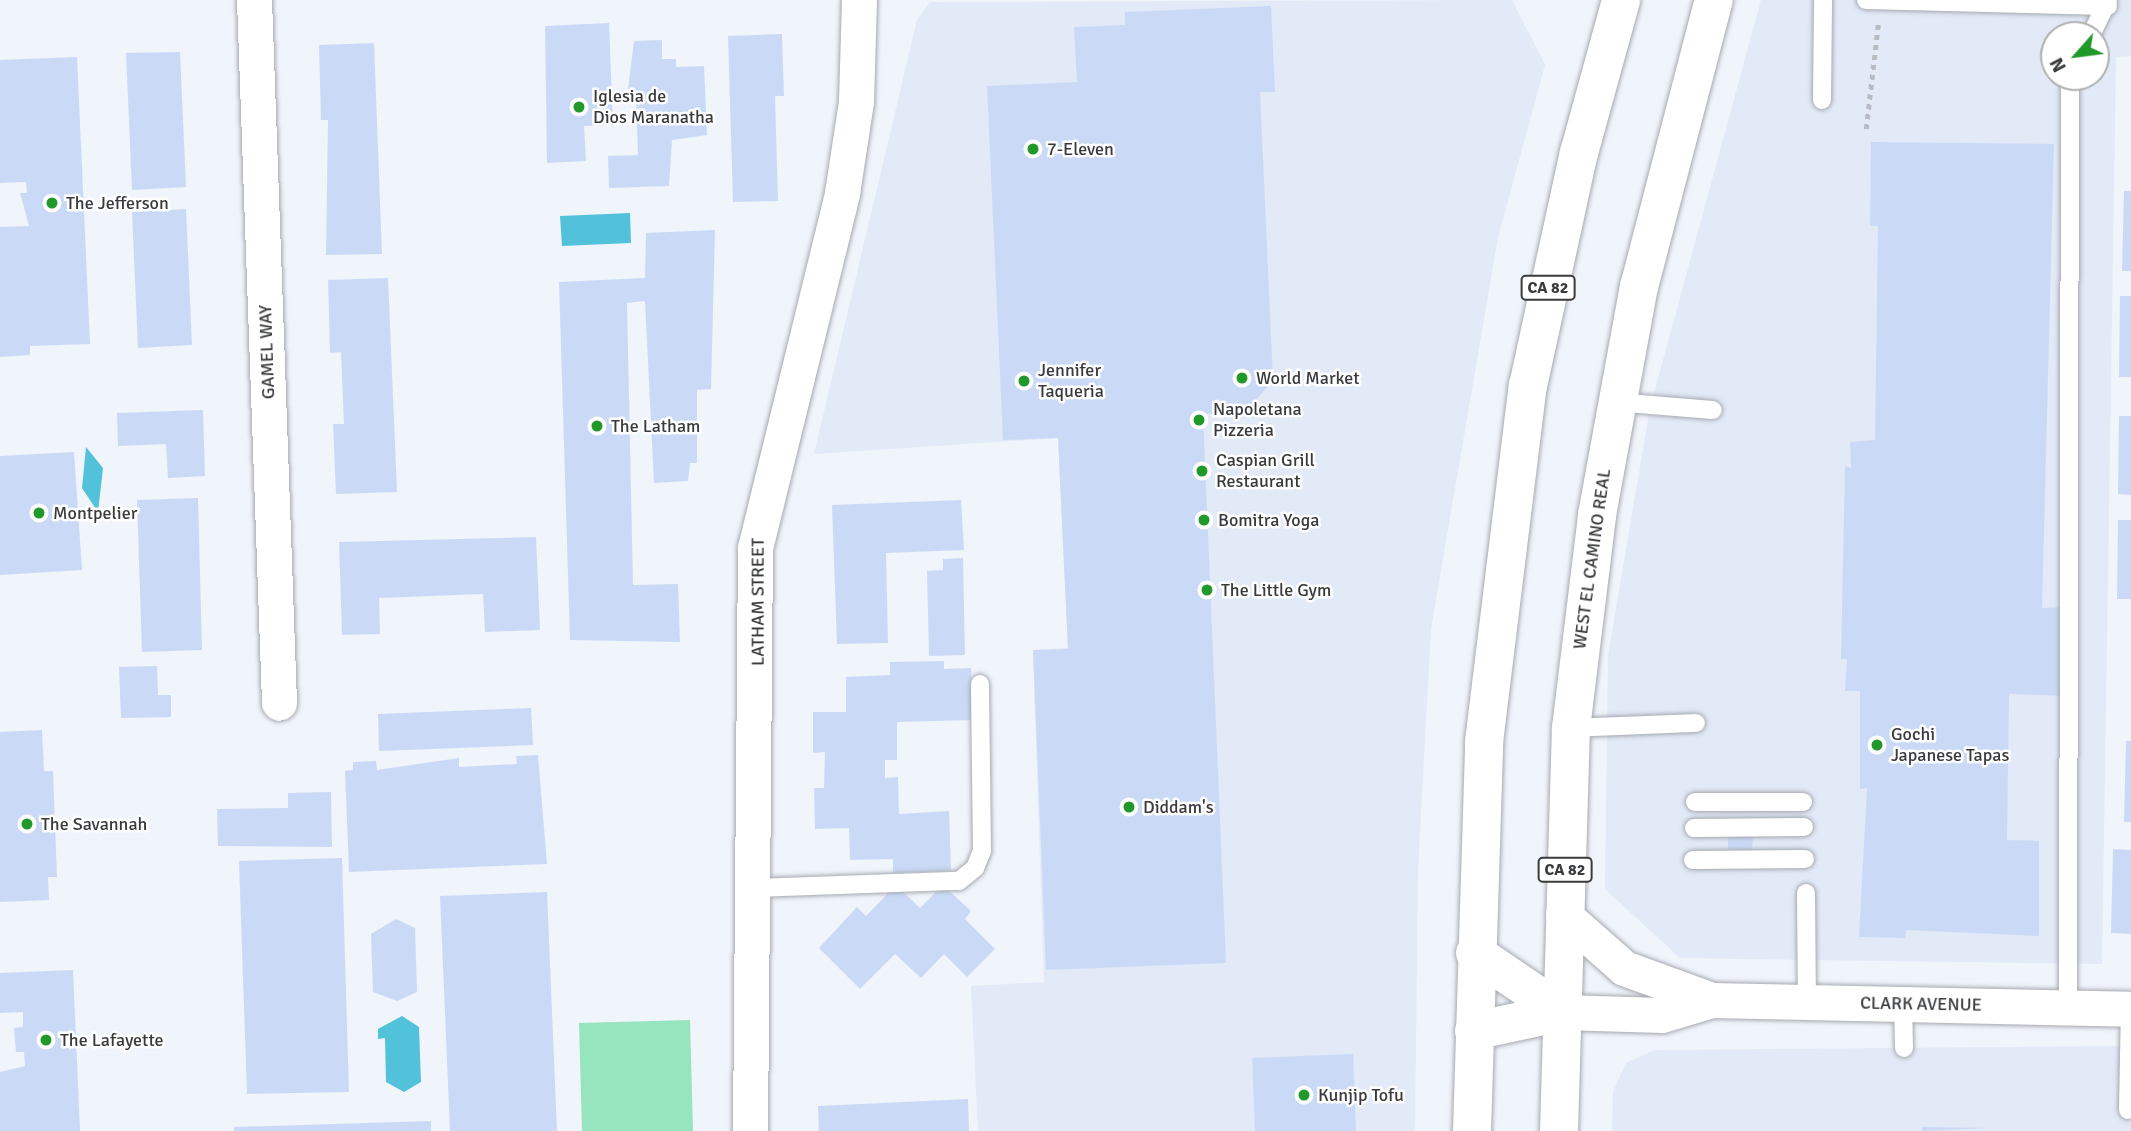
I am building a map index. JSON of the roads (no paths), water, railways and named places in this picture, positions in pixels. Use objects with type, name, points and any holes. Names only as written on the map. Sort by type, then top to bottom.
[{"type":"main road","name":"CA 82","points":[[1475,953],[1484,742],[1528,386],[1576,166],[1621,0]]},
{"type":"main road","name":"WEST EL CAMINO REAL","points":[[1559,1131],[1563,914],[1572,728],[1615,402],[1663,184],[1714,0]]},
{"type":"main road","points":[[1475,953],[1562,1012]]},
{"type":"main road","points":[[1472,1131],[1475,953]]},
{"type":"main road","points":[[1474,1013],[1562,1012]]},
{"type":"street","name":"GAMEL WAY","points":[[254,0],[279,704]]},
{"type":"street","name":"LATHAM STREET","points":[[751,1131],[755,548],[842,193],[856,101],[859,0]]},
{"type":"street","name":"CLARK AVENUE","points":[[1563,914],[1624,968],[1712,1000]]},
{"type":"street","name":"CLARK AVENUE","points":[[1562,1012],[1662,1015],[1712,1000],[2130,1009]]},
{"type":"lane","points":[[1822,100],[1823,0]]},
{"type":"lane","points":[[1873,1],[2108,3],[2098,21]]},
{"type":"lane","points":[[2068,1007],[2070,91]]},
{"type":"lane","points":[[1615,402],[1713,410]]},
{"type":"lane","points":[[754,888],[959,881],[975,868],[982,851],[980,684]]},
{"type":"lane","points":[[1572,728],[1696,723]]},
{"type":"lane","points":[[1695,802],[1803,802]]},
{"type":"lane","points":[[1694,828],[1804,827]]},
{"type":"lane","points":[[1693,860],[1805,859]]},
{"type":"lane","points":[[1806,893],[1807,1002]]},
{"type":"lane","points":[[1903,1003],[1904,1048]]},
{"type":"lane","points":[[2127,1110],[2130,1009]]},
{"type":"water","points":[[630,213],[631,243],[562,246],[560,216]]},
{"type":"water","points":[[86,447],[103,468],[98,512],[82,488]]},
{"type":"water","points":[[402,1016],[419,1027],[421,1082],[404,1092],[386,1082],[385,1038],[378,1039],[378,1029]]},
{"type":"place","name":"Iglesia de Dios Maranatha","points":[[579,107]]},
{"type":"place","name":"7-Eleven","points":[[1033,149]]},
{"type":"place","name":"The Jefferson","points":[[52,203]]},
{"type":"place","name":"World Market","points":[[1242,378]]},
{"type":"place","name":"Jennifer Taqueria","points":[[1024,381]]},
{"type":"place","name":"Napoletana Pizzeria","points":[[1199,420]]},
{"type":"place","name":"The Latham","points":[[597,426]]},
{"type":"place","name":"Caspian Grill Restaurant","points":[[1202,471]]},
{"type":"place","name":"Montpelier","points":[[39,513]]},
{"type":"place","name":"Bomitra Yoga","points":[[1204,520]]},
{"type":"place","name":"The Little Gym","points":[[1207,590]]},
{"type":"place","name":"Gochi Japanese Tapas","points":[[1877,745]]},
{"type":"place","name":"Diddam's","points":[[1129,807]]},
{"type":"place","name":"The Savannah","points":[[27,824]]},
{"type":"place","name":"The Lafayette","points":[[46,1040]]},
{"type":"place","name":"Kunjip Tofu","points":[[1304,1095]]}]
